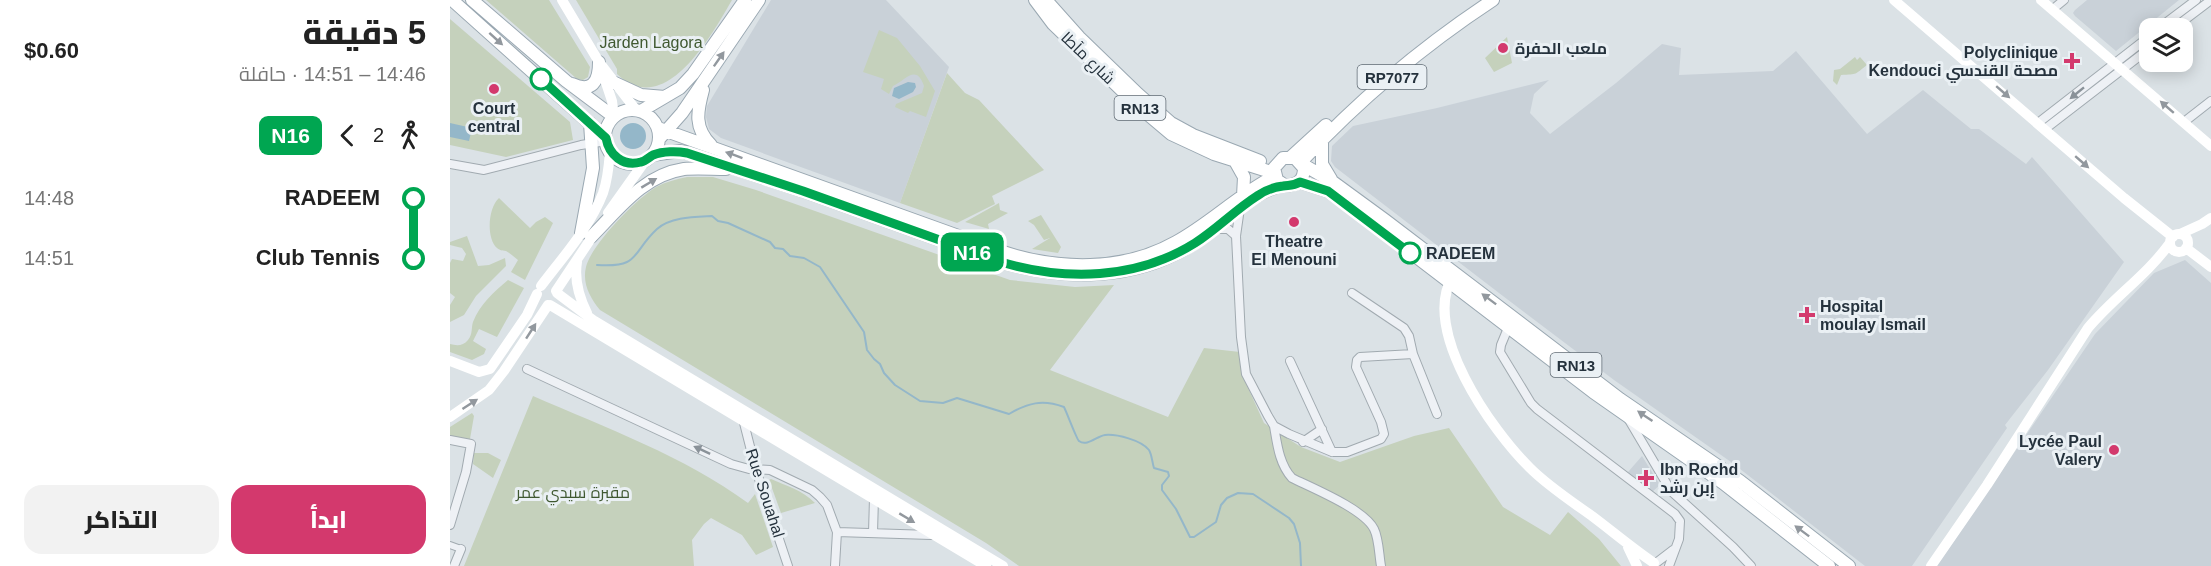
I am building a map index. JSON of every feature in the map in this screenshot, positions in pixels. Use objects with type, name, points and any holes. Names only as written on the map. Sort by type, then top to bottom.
[{"type":"main road","points":[[452,0],[590,123],[622,161],[629,163],[680,151],[803,191],[1001,262],[1044,273],[1119,272],[1178,252],[1263,192],[1292,186],[1300,182],[1304,173],[1298,161],[1283,158],[1275,171],[1195,230],[1164,248],[1134,259],[1114,263],[1063,265],[1038,262],[1012,255],[714,148],[661,132],[654,121],[638,111],[598,62],[562,0]]},
{"type":"main road","points":[[472,0],[566,81],[614,117]]},
{"type":"main road","points":[[450,417],[489,390],[511,362],[549,305],[557,299],[557,292],[577,258],[604,191],[607,129],[614,117],[622,112],[638,111],[667,98],[680,88],[708,57],[745,0]]},
{"type":"main road","points":[[586,235],[648,158],[661,132],[682,113],[759,0]]},
{"type":"main road","name":"شارع مآطا","points":[[1035,0],[1053,24],[1139,107],[1171,134],[1199,148],[1275,171]]},
{"type":"main road","name":"RN13","points":[[1046,0],[1079,37],[1171,123],[1193,135],[1266,162],[1275,171]]},
{"type":"main road","name":"RP7077","points":[[1298,161],[1410,52],[1481,0]]},
{"type":"main road","name":"RP7077","points":[[1298,161],[1366,98],[1424,50],[1493,0]]},
{"type":"main road","points":[[2041,0],[2211,146]]},
{"type":"main road","points":[[1901,2],[2178,243],[2211,267]]},
{"type":"main road","points":[[566,81],[583,88],[592,85],[598,77],[598,62]]},
{"type":"main road","points":[[598,62],[612,101],[614,117]]},
{"type":"main road","points":[[705,80],[699,104],[698,128],[714,148]]},
{"type":"main road","points":[[615,83],[641,95],[667,98]]},
{"type":"main road","points":[[586,235],[593,168],[590,123]]},
{"type":"main road","points":[[1322,140],[1322,164],[1333,182]]},
{"type":"main road","points":[[1235,160],[1244,177],[1243,196]]},
{"type":"main road","name":"RN13","points":[[1298,161],[1333,182],[1451,278],[1508,328],[1626,417],[1723,483],[1829,566]]},
{"type":"main road","points":[[483,373],[491,368],[501,354],[527,315],[539,290],[566,253],[638,190],[660,176],[682,170],[736,169]]},
{"type":"main road","points":[[1275,171],[1284,186]]},
{"type":"main road","name":"RN13","points":[[1300,182],[1328,191],[1620,399],[1740,481],[1849,566]]},
{"type":"main road","points":[[1931,566],[1987,485],[2088,328],[2104,309],[2155,262],[2207,221]]},
{"type":"main road","points":[[577,258],[578,291],[593,320]]},
{"type":"main road","points":[[1451,278],[1443,314],[1446,331],[1462,372],[1489,417],[1531,469],[1653,564]]},
{"type":"main road","points":[[539,290],[552,286],[593,320],[1003,566]]},
{"type":"main road","points":[[539,290],[540,302],[549,305],[743,419],[986,566]]},
{"type":"main road","points":[[450,361],[483,373]]},
{"type":"main road","points":[[483,373],[489,390]]},
{"type":"main road","points":[[1626,544],[1637,566]]},
{"type":"street","points":[[2053,9],[2064,0]]},
{"type":"street","points":[[2172,18],[2196,0]]},
{"type":"street","points":[[2187,18],[2211,0]]},
{"type":"street","points":[[2042,126],[2139,46]]},
{"type":"street","points":[[2119,65],[2139,54]]},
{"type":"street","points":[[2184,122],[2211,101]]},
{"type":"street","points":[[450,164],[484,170],[592,143],[607,144]]},
{"type":"street","points":[[1240,208],[1236,236],[1241,338],[1246,374],[1274,426],[1286,472],[1292,478],[1343,503],[1368,521],[1375,531],[1380,566]]},
{"type":"street","points":[[1213,229],[1223,228],[1236,236]]},
{"type":"street","points":[[1352,293],[1404,328],[1409,336],[1413,354],[1437,414]]},
{"type":"street","points":[[1508,328],[1500,352],[1531,403],[1680,520],[1681,529],[1669,566]]},
{"type":"street","points":[[1274,426],[1303,442],[1332,452],[1347,452],[1374,443],[1384,434],[1381,422],[1356,368],[1357,360],[1359,357],[1413,354]]},
{"type":"street","points":[[1290,361],[1332,452]]},
{"type":"street","points":[[511,362],[731,464],[756,470],[770,470],[812,490],[827,505],[837,532],[835,566]]},
{"type":"street","points":[[1626,417],[1671,491],[1751,566]]},
{"type":"street","name":"Rue Souahal","points":[[743,419],[756,470],[788,566]]},
{"type":"street","points":[[1303,442],[1322,429]]},
{"type":"street","points":[[450,440],[471,444],[466,472],[450,525]]},
{"type":"street","points":[[1659,503],[1671,491]]},
{"type":"street","points":[[873,498],[873,533]]},
{"type":"street","points":[[837,532],[934,535]]},
{"type":"street","points":[[450,545],[461,549],[454,566]]},
{"type":"street","points":[[1653,564],[1674,549]]},
{"type":"shaded area","points":[[771,0],[886,0],[949,67],[900,203],[721,138],[709,129],[706,117],[707,106]]},
{"type":"shaded area","points":[[2087,0],[2179,0],[2157,18],[2139,18],[2139,32],[2116,51],[2075,16],[2073,13]]},
{"type":"shaded area","name":"Hospital moulay Ismail","points":[[1662,44],[1681,48],[1679,75],[1773,71],[1796,51],[1867,134],[1923,90],[1971,129],[1979,129],[2026,164],[2032,157],[2124,262],[2048,370],[2005,425],[2007,428],[1912,566],[1865,566],[1731,462],[1614,380],[1499,293],[1335,167],[1331,161],[1332,146],[1353,126],[1549,80],[1534,94],[1530,113],[1550,134]]},
{"type":"shaded area","name":"Lycée Paul Valery","points":[[2185,260],[2211,283],[2211,566],[1937,566],[2095,334],[2154,273]]},
{"type":"shaded area","name":"Ibn Rochd إبن رشد","points":[[1642,456],[1660,485],[1652,492],[1628,472]]},
{"type":"green space","points":[[486,0],[549,0],[590,67],[588,77],[583,80],[577,79]]},
{"type":"green space","name":"Jarden Lagora","points":[[576,0],[732,0],[713,32],[685,67],[669,80],[653,87],[635,86],[617,74],[617,69]]},
{"type":"green space","points":[[450,19],[570,122],[573,140],[506,157],[450,145]]},
{"type":"green space","points":[[879,30],[897,38],[920,66],[935,91],[926,117],[895,107],[896,104],[922,93],[924,86],[917,76],[910,76],[893,86],[889,94],[881,89],[884,79],[863,72]]},
{"type":"green space","name":"ملعب الحفرة","points":[[1507,37],[1512,63],[1494,72],[1485,58]]},
{"type":"green space","points":[[1855,57],[1857,60],[1860,57],[1867,65],[1855,73],[1841,75],[1837,85],[1833,81],[1834,70],[1840,69]]},
{"type":"green space","points":[[947,73],[965,93],[979,100],[1044,170],[992,196],[995,204],[957,223],[900,203]]},
{"type":"green space","points":[[687,177],[713,177],[756,190],[1010,280],[1075,287],[1114,285],[1050,370],[1168,417],[1204,348],[1240,352],[1244,379],[1264,423],[1301,447],[1340,462],[1414,436],[1449,428],[1503,507],[1550,535],[1568,512],[1599,539],[1621,566],[1019,566],[986,543],[600,310],[590,295],[585,279],[586,267],[596,247],[615,223],[647,193],[656,187]]},
{"type":"green space","points":[[499,198],[530,228],[545,217],[553,223],[525,280],[511,272],[518,260],[508,252],[497,248],[491,237],[492,209]]},
{"type":"green space","points":[[999,203],[1000,210],[1008,213],[988,224],[989,229],[965,222]]},
{"type":"green space","points":[[1041,215],[1061,247],[1058,253],[1032,249],[1050,238],[1044,240],[1034,225],[1028,221]]},
{"type":"green space","points":[[467,236],[478,266],[489,265],[505,258],[506,266],[476,296],[464,315],[450,322],[450,305],[455,297],[450,293],[450,263],[452,259],[463,261],[466,254],[462,248],[450,245],[450,242]]},
{"type":"green space","points":[[508,280],[524,288],[497,337],[479,329],[473,341],[486,349],[484,354],[472,360],[450,352],[450,344],[460,345],[468,340],[473,322],[483,304]]},
{"type":"green space","name":"مقبرة سيدي عمر","points":[[533,396],[671,457],[698,471],[748,503],[755,494],[773,547],[756,555],[742,535],[711,518],[692,540],[694,566],[464,566]]},
{"type":"green space","points":[[472,413],[474,416],[470,439],[450,436],[450,427]]},
{"type":"green space","points":[[474,453],[488,453],[501,460],[493,478],[473,464]]},
{"type":"green space","points":[[769,480],[800,492],[815,503],[781,513]]},
{"type":"water","points":[[908,82],[915,83],[916,87],[913,92],[899,99],[892,96],[894,88]]},
{"type":"water","points":[[450,123],[472,128],[469,141],[450,137]]},
{"type":"water","points":[[633,123],[642,127],[646,136],[642,145],[633,149],[624,145],[620,136],[624,127]]},
{"type":"waterway","points":[[597,265],[621,264],[628,261],[657,229],[669,222],[683,218],[712,216],[718,221],[728,223],[770,242],[775,248],[783,249],[790,256],[804,258],[820,267],[864,332],[867,350],[880,364],[884,373],[895,385],[920,401],[943,403],[957,398],[1009,414],[1035,403],[1049,403],[1064,407],[1076,436],[1082,443],[1105,435],[1116,436],[1128,438],[1149,450],[1154,468],[1168,472],[1169,476],[1162,485],[1162,490],[1176,509],[1190,537],[1194,537],[1216,522],[1221,505],[1227,498],[1238,493],[1253,494],[1289,518],[1294,524],[1300,543],[1301,566]]},
{"type":"bus line","name":"N16","points":[[541,79],[606,138],[610,151],[622,161],[637,163],[645,161],[652,155],[680,151],[803,191],[1001,262],[1044,273],[1079,275],[1119,272],[1160,260],[1195,243],[1263,192],[1300,182],[1328,191],[1410,253]]},
{"type":"place","name":"ملعب الحفرة","points":[[1503,48]]},
{"type":"place","name":"Polyclinique Kendouci مصحة القندسي","points":[[2072,61]]},
{"type":"place","name":"Court central","points":[[494,89]]},
{"type":"place","name":"Theatre El Menouni","points":[[1294,222]]},
{"type":"place","name":"RADEEM","points":[[1410,253]]},
{"type":"place","name":"Hospital moulay Ismail","points":[[1807,315]]},
{"type":"place","name":"Lycée Paul Valery","points":[[2114,450]]},
{"type":"place","name":"Ibn Rochd إبن رشد","points":[[1646,478]]}]
